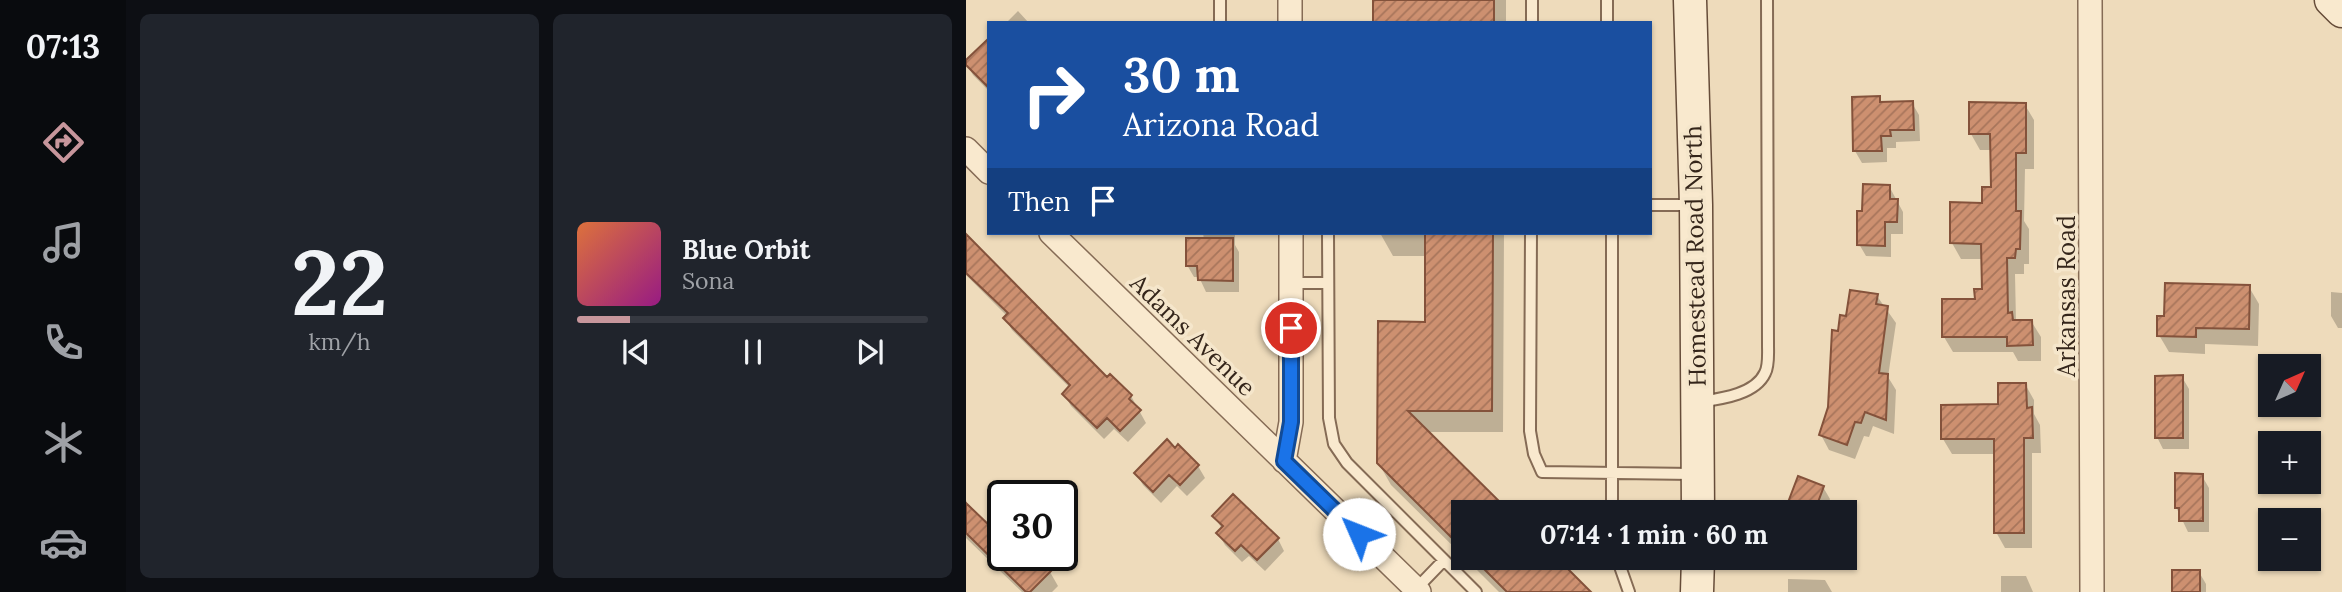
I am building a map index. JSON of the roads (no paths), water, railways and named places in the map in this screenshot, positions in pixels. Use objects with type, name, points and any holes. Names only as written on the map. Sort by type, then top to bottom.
[{"type":"main road","name":"Homestead Road North","points":[[1690,0],[1696,205],[1698,500]]},
{"type":"main road","points":[[2331,0],[2342,11]]},
{"type":"main road","points":[[1697,592],[1698,570]]},
{"type":"street","points":[[1290,0],[1290,21]]},
{"type":"street","name":"Arkansas Road","points":[[2090,0],[2092,592]]},
{"type":"street","points":[[966,149],[987,170]]},
{"type":"street","name":"Adams Avenue","points":[[1053,235],[1418,591]]},
{"type":"street","points":[[1284,461],[1291,422],[1291,235]]},
{"type":"lane","points":[[1220,0],[1220,21]]},
{"type":"lane","points":[[1532,0],[1532,21]]},
{"type":"lane","points":[[1607,0],[1607,21]]},
{"type":"lane","points":[[1696,402],[1728,399],[1758,382],[1766,373],[1767,0]]},
{"type":"lane","points":[[1652,205],[1696,205]]},
{"type":"lane","points":[[1328,235],[1329,418],[1334,444],[1347,463],[1476,592]]},
{"type":"lane","points":[[1531,235],[1530,431],[1534,454],[1542,472],[1698,474]]},
{"type":"lane","points":[[1612,235],[1612,500]]},
{"type":"lane","points":[[1291,283],[1328,283]]},
{"type":"lane","points":[[1418,591],[1444,560]]},
{"type":"lane","points":[[1621,570],[1629,592]]}]
